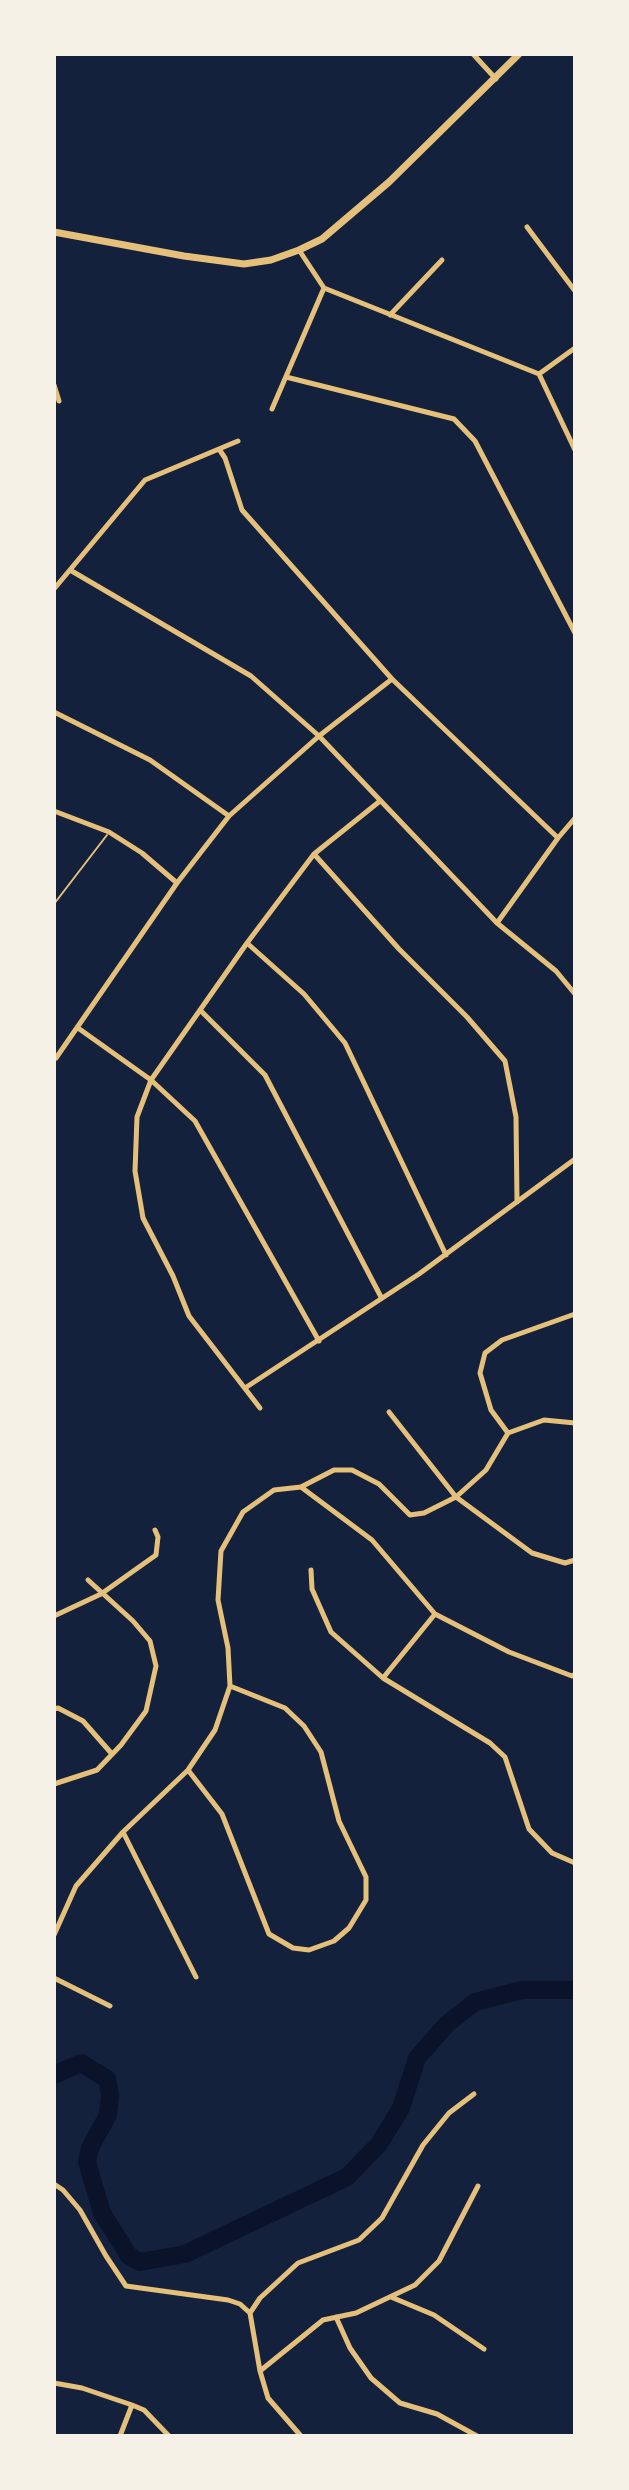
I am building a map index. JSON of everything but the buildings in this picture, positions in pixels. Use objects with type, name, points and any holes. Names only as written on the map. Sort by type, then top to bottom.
[{"type":"main road","points":[[54,232],[244,264],[271,260],[299,250],[322,239],[349,218],[519,54]]},
{"type":"street","points":[[473,54],[496,79]]},
{"type":"street","points":[[527,227],[575,291]]},
{"type":"street","points":[[299,250],[324,288],[539,374],[575,450]]},
{"type":"street","points":[[390,315],[442,260]]},
{"type":"street","points":[[272,409],[324,288]]},
{"type":"street","points":[[539,374],[575,348]]},
{"type":"street","points":[[286,377],[454,419],[475,441],[575,633]]},
{"type":"street","points":[[54,385],[59,401]]},
{"type":"street","points":[[54,589],[145,480],[238,441]]},
{"type":"street","points":[[219,449],[242,510],[392,679],[558,838]]},
{"type":"street","points":[[70,570],[251,676],[319,736],[497,923],[556,971],[575,994]]},
{"type":"street","points":[[56,1058],[177,883],[229,816],[319,736],[392,679]]},
{"type":"street","points":[[54,712],[150,760],[229,816]]},
{"type":"street","points":[[260,1408],[189,1316],[173,1276],[143,1218],[135,1171],[137,1117],[151,1080],[314,854],[380,801]]},
{"type":"street","points":[[54,811],[109,832],[142,853],[177,883]]},
{"type":"street","points":[[497,923],[575,818]]},
{"type":"street","points":[[314,854],[505,1061],[516,1117],[517,1202]]},
{"type":"street","points":[[247,943],[304,994],[345,1043],[446,1255]]},
{"type":"street","points":[[200,1010],[265,1075],[381,1297]]},
{"type":"street","points":[[78,1028],[151,1080],[195,1121],[319,1341]]},
{"type":"street","points":[[245,1388],[446,1255],[575,1159]]},
{"type":"street","points":[[508,1433],[491,1410],[480,1373],[485,1353],[502,1340],[575,1314]]},
{"type":"street","points":[[389,1412],[456,1497],[532,1553],[565,1563],[575,1560]]},
{"type":"street","points":[[54,1935],[76,1886],[123,1832],[188,1770],[215,1730],[230,1686],[228,1648],[218,1600],[221,1551],[243,1512],[274,1490],[301,1487],[334,1470],[352,1470],[379,1484],[410,1515],[424,1513],[456,1497],[486,1470],[508,1433],[544,1420],[575,1423]]},
{"type":"street","points":[[301,1487],[372,1540],[435,1614],[509,1652],[573,1675],[575,1687]]},
{"type":"street","points":[[54,1616],[101,1594],[156,1555],[158,1537],[155,1530]]},
{"type":"street","points":[[311,1570],[312,1589],[331,1632],[383,1678],[490,1743],[505,1757],[529,1829],[552,1853],[575,1863]]},
{"type":"street","points":[[54,1784],[97,1770],[112,1754],[146,1711],[156,1666],[150,1641],[88,1580]]},
{"type":"street","points":[[383,1678],[435,1614]]},
{"type":"street","points":[[188,1770],[222,1814],[269,1934],[293,1948],[309,1950],[334,1941],[349,1928],[366,1900],[366,1877],[339,1821],[321,1752],[304,1726],[285,1708],[230,1686]]},
{"type":"street","points":[[54,1709],[58,1708],[83,1721],[112,1754]]},
{"type":"street","points":[[123,1832],[196,1977]]},
{"type":"street","points":[[54,1978],[110,2006]]},
{"type":"street","points":[[250,2313],[260,2298],[298,2263],[359,2240],[382,2218],[423,2145],[449,2113],[474,2094]]},
{"type":"street","points":[[54,2184],[80,2210],[126,2286],[228,2300],[240,2304],[250,2313],[268,2398],[301,2436]]},
{"type":"street","points":[[260,2371],[323,2320],[356,2313],[415,2285],[439,2261],[478,2186]]},
{"type":"street","points":[[390,2297],[434,2315],[484,2349]]},
{"type":"street","points":[[336,2317],[350,2348],[371,2378],[400,2403],[437,2414],[473,2435]]},
{"type":"street","points":[[54,2383],[82,2388],[144,2410],[169,2436]]},
{"type":"street","points":[[120,2436],[132,2405]]},
{"type":"lane","points":[[54,904],[109,832]]},
{"type":"waterway","points":[[54,2075],[81,2063],[107,2079],[110,2095],[108,2115],[90,2148],[87,2162],[102,2213],[129,2256],[140,2262],[185,2254],[347,2177],[379,2144],[401,2108],[417,2058],[447,2024],[475,2002],[522,1990],[575,1990]]}]
